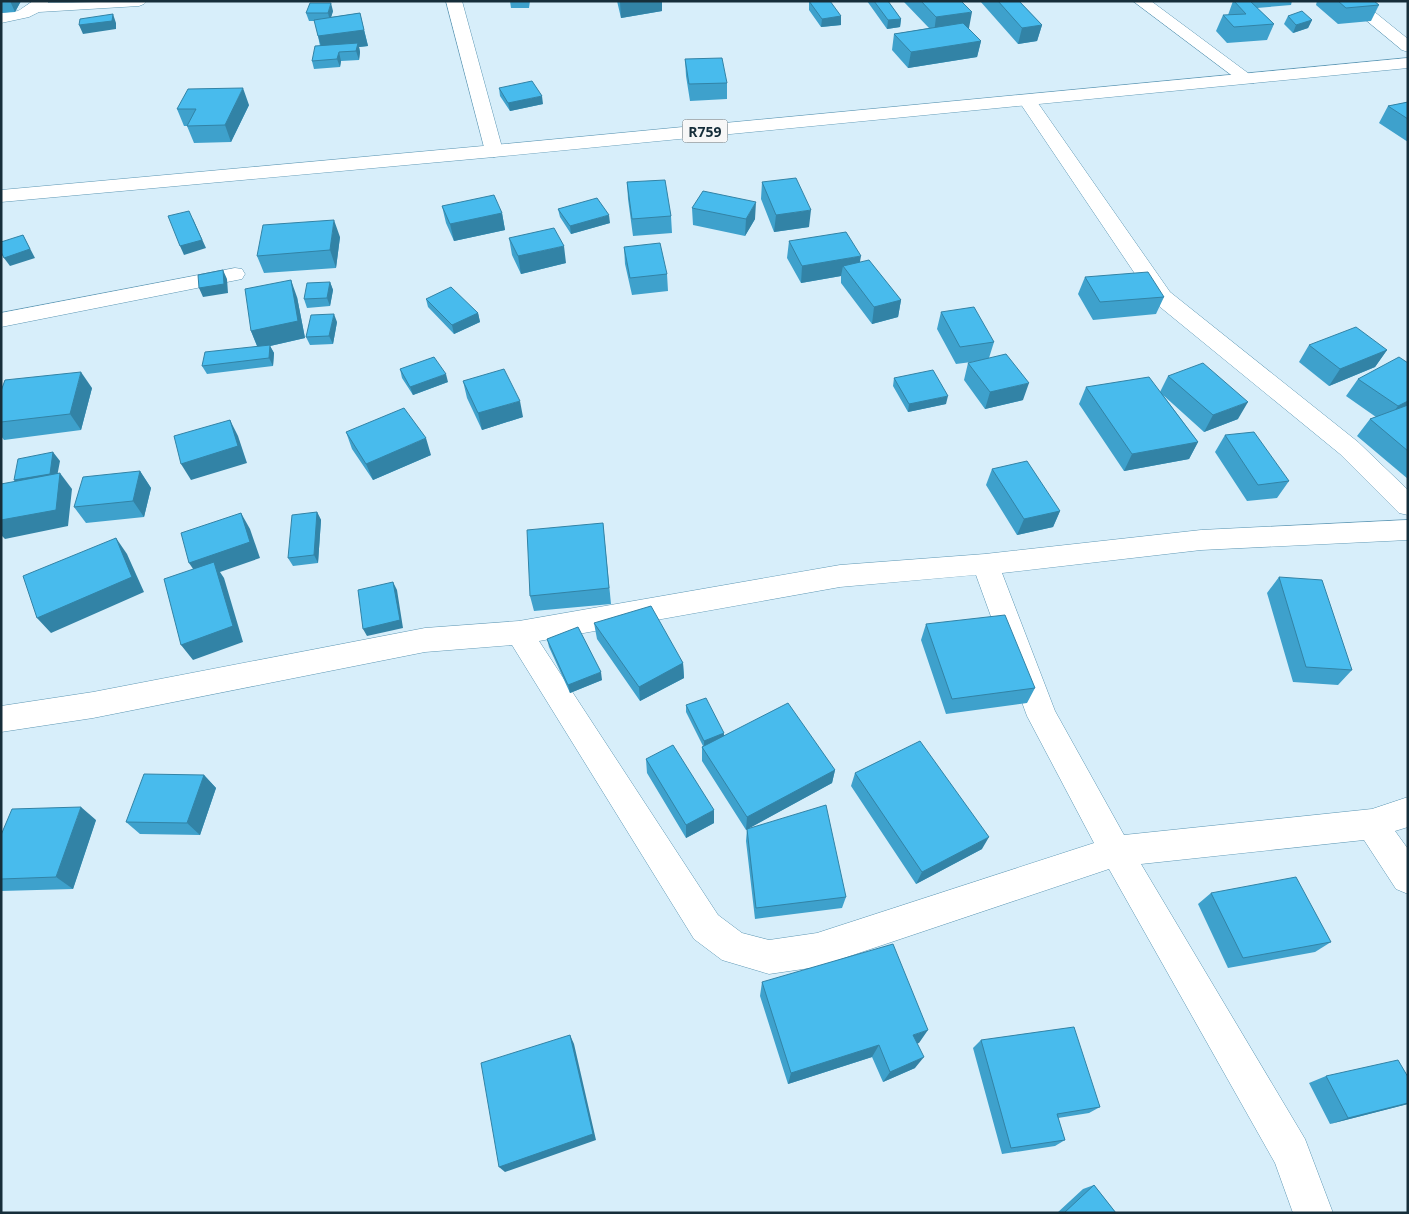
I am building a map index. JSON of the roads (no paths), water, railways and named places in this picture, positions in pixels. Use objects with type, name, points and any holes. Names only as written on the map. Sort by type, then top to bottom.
[{"type":"street","points":[[1,18],[26,13],[39,5],[139,1]]},
{"type":"street","points":[[454,1],[494,152]]},
{"type":"street","points":[[1141,1],[1248,79]]},
{"type":"street","points":[[1351,1],[1408,47]]},
{"type":"street","name":"R759","points":[[1,196],[494,152],[1408,63]]},
{"type":"street","points":[[1027,100],[1162,298],[1349,448],[1408,506]]},
{"type":"street","points":[[1,320],[236,274]]},
{"type":"street","points":[[1,719],[93,706],[425,640],[519,633],[840,576],[985,564],[1201,540],[1408,530]]},
{"type":"street","points":[[985,564],[1042,716],[1116,851],[1291,1153],[1313,1213]]},
{"type":"street","points":[[519,633],[706,927],[734,948],[769,957],[817,950],[1116,851],[1372,824],[1408,812]]},
{"type":"street","points":[[1372,824],[1408,878]]}]
